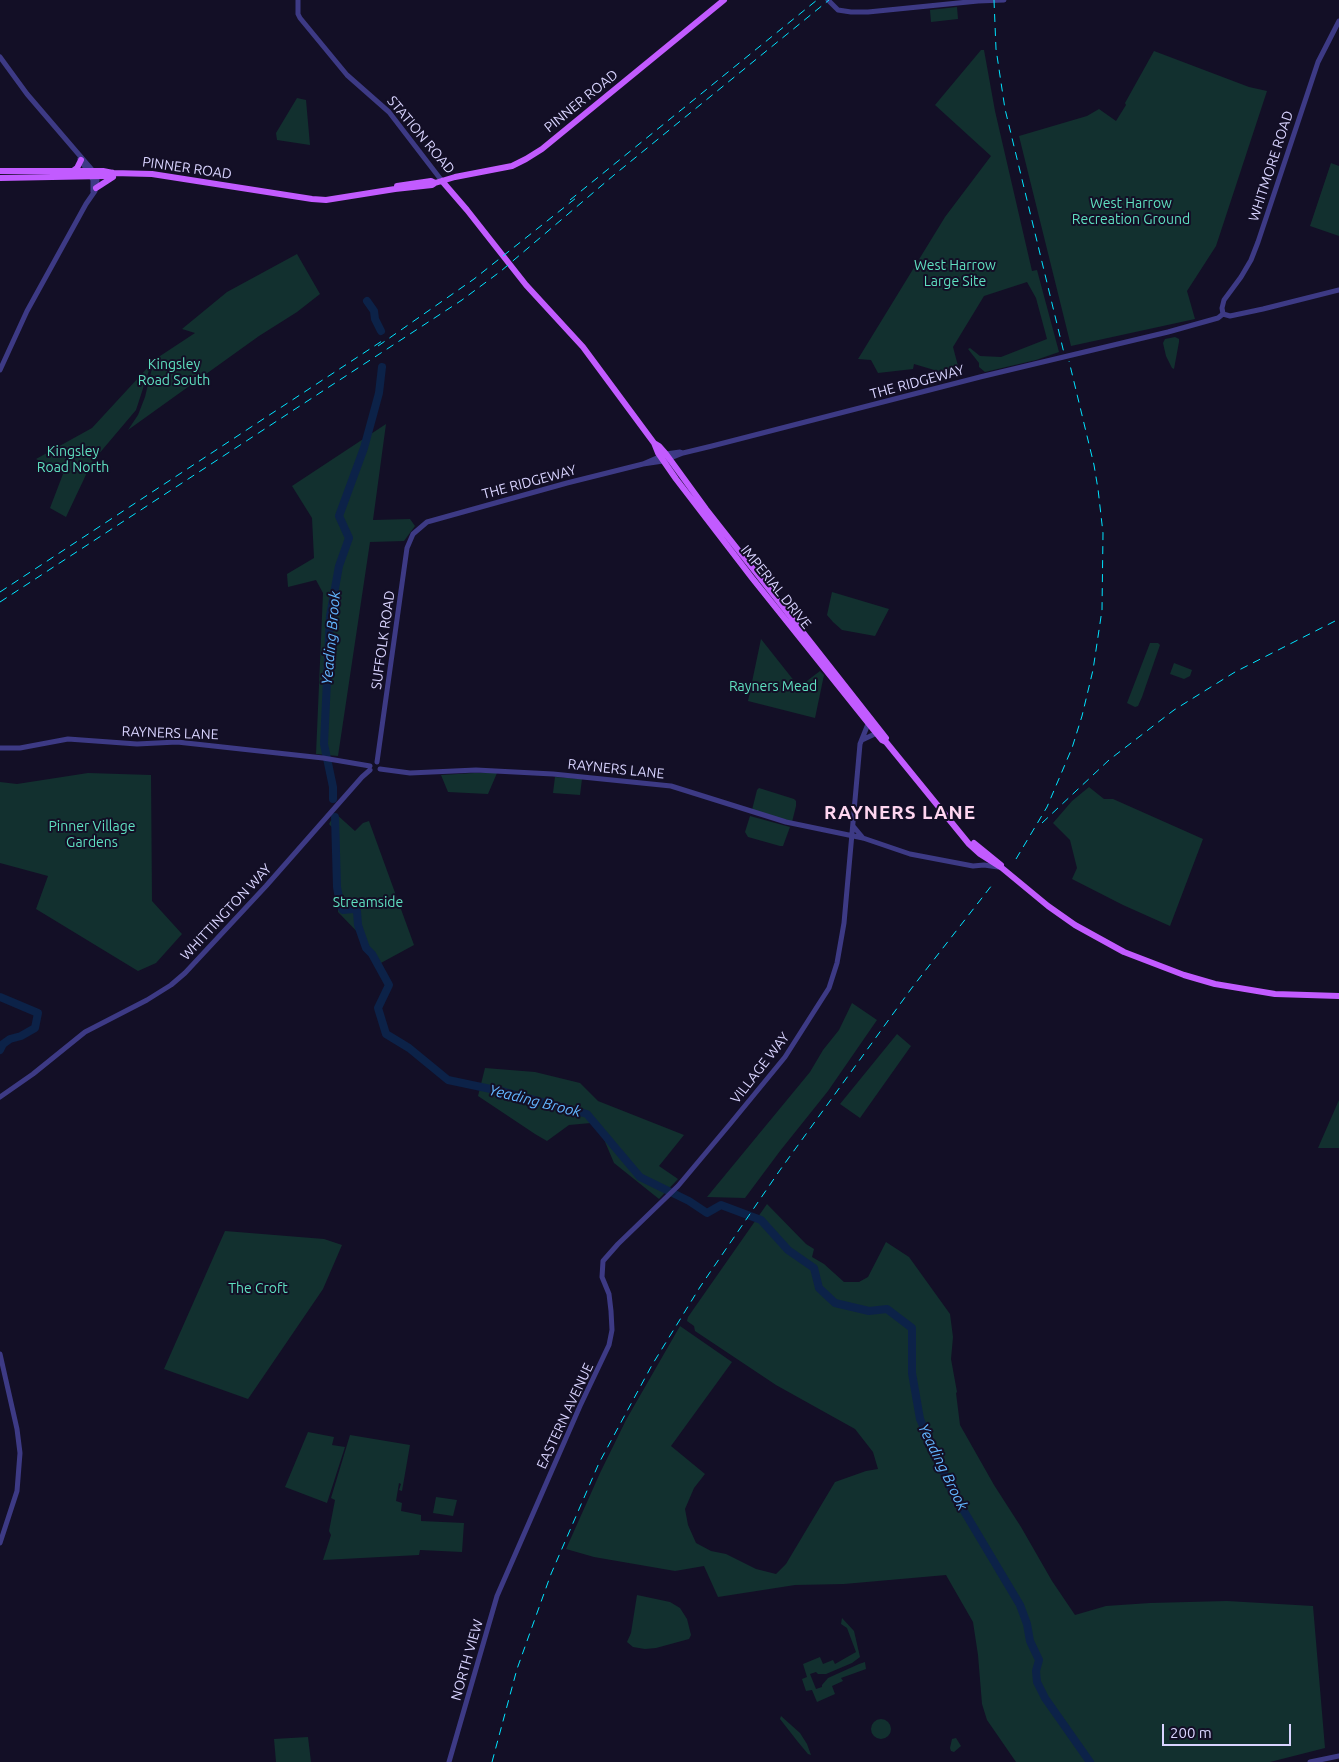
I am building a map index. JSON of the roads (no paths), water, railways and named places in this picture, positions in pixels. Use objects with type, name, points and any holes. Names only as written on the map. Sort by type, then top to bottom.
[{"type":"main road","name":"PINNER ROAD","points":[[92,174],[110,171],[171,177],[326,200],[395,189],[432,186],[442,181],[500,169],[526,159],[542,149],[724,0]]},
{"type":"main road","points":[[73,171],[77,168],[80,158]]},
{"type":"main road","points":[[0,172],[73,171],[92,174]]},
{"type":"main road","points":[[94,190],[116,173]]},
{"type":"main road","points":[[0,178],[92,174]]},
{"type":"main road","name":"STATION ROAD","points":[[442,181],[529,289]]},
{"type":"main road","name":"IMPERIAL DRIVE","points":[[529,289],[582,347],[654,443],[659,446],[665,458],[741,563],[868,724],[878,732]]},
{"type":"main road","name":"IMPERIAL DRIVE","points":[[665,458],[886,742],[964,837],[979,850],[993,858],[1000,868]]},
{"type":"main road","points":[[979,850],[1048,906],[1075,925],[1124,952],[1184,975],[1255,992],[1292,996],[1339,996]]},
{"type":"street","name":"STATION ROAD","points":[[298,0],[298,14],[300,18],[347,74],[389,112],[442,181]]},
{"type":"street","points":[[828,0],[838,10],[868,12],[1004,0]]},
{"type":"street","name":"WHITMORE ROAD","points":[[1223,314],[1224,300],[1241,277],[1255,251],[1318,62],[1339,21]]},
{"type":"street","points":[[0,57],[92,174],[94,190],[27,311],[0,370]]},
{"type":"street","name":"THE RIDGEWAY","points":[[422,524],[438,518],[643,464],[647,465],[683,453],[1209,321],[1223,314],[1230,316],[1339,290]]},
{"type":"street","name":"SUFFOLK ROAD","points":[[377,762],[407,548],[413,534],[422,524]]},
{"type":"street","points":[[850,837],[860,744],[868,724]]},
{"type":"street","points":[[861,740],[878,732]]},
{"type":"street","name":"RAYNERS LANE","points":[[0,748],[20,748],[68,739],[137,744],[178,742],[359,764],[376,772],[380,768],[419,773],[476,770],[553,774],[671,786],[786,822],[861,838],[910,854],[1000,868]]},
{"type":"street","points":[[370,768],[372,762],[380,764],[380,768]]},
{"type":"street","points":[[359,764],[363,776]]},
{"type":"street","name":"WHITTINGTON WAY","points":[[0,1097],[33,1074],[86,1032],[154,996],[185,973],[266,886],[370,768]]},
{"type":"street","points":[[844,834],[852,828]]},
{"type":"street","points":[[851,847],[861,838],[852,828]]},
{"type":"street","name":"VILLAGE WAY","points":[[602,1271],[604,1259],[672,1193],[785,1057],[829,988],[837,962],[844,922],[851,847],[850,837]]},
{"type":"street","points":[[968,864],[976,861],[979,850]]},
{"type":"street","name":"EASTERN AVENUE","points":[[510,1566],[580,1406],[609,1345],[612,1330],[612,1311],[602,1271]]},
{"type":"street","points":[[0,1354],[17,1429],[20,1453],[19,1477],[13,1506],[0,1543]]},
{"type":"street","name":"NORTH VIEW","points":[[449,1762],[497,1596],[510,1566]]},
{"type":"street","points":[[1310,1762],[1339,1756]]},
{"type":"waterway","name":"Yeading Brook","points":[[367,301],[374,311],[375,319],[381,331]]},
{"type":"waterway","name":"Yeading Brook","points":[[333,799],[333,787],[324,744],[330,616],[339,566],[349,538],[339,516],[364,448],[379,393],[382,367]]},
{"type":"waterway","name":"Yeading Brook","points":[[335,817],[337,887],[340,905],[343,910],[353,909],[357,911],[358,925],[366,948],[372,954],[389,985],[378,1008],[386,1034],[409,1048],[448,1080],[505,1092],[587,1114],[640,1177],[689,1201],[707,1213],[721,1205],[761,1220],[788,1250],[814,1268],[819,1288],[835,1303],[869,1311],[887,1309],[912,1328],[912,1373],[920,1419],[952,1491],[1020,1605],[1027,1624],[1030,1641],[1039,1660],[1036,1671],[1037,1682],[1045,1698],[1090,1762]]},
{"type":"waterway","points":[[0,997],[38,1013],[35,1028],[21,1036],[10,1039],[3,1044],[0,1050]]},
{"type":"railway","points":[[570,200],[817,0]]},
{"type":"railway","points":[[0,602],[462,300],[501,271],[614,175],[829,0]]},
{"type":"railway","points":[[994,0],[996,49],[1005,109],[1064,353]]},
{"type":"railway","points":[[378,346],[474,279],[576,198]]},
{"type":"railway","points":[[0,592],[382,341]]},
{"type":"railway","points":[[1016,859],[1047,807],[1072,748],[1093,670],[1102,610],[1103,533],[1098,489],[1069,361]]},
{"type":"railway","points":[[1042,823],[1109,760],[1174,710],[1235,672],[1339,619]]},
{"type":"railway","points":[[492,1762],[517,1669],[551,1574],[599,1463],[652,1365],[700,1287],[780,1170],[911,989],[992,885]]},
{"type":"district","name":"RAYNERS LANE","points":[[900,813]]},
{"type":"park label","name":"West Harrow Recreation Ground","points":[[1131,212]]},
{"type":"park label","name":"West Harrow Large Site","points":[[955,274]]},
{"type":"park label","name":"Kingsley Road South","points":[[174,372]]},
{"type":"park label","name":"Kingsley Road North","points":[[73,460]]},
{"type":"park label","name":"Rayners Mead","points":[[773,686]]},
{"type":"park label","name":"Pinner Village Gardens","points":[[92,834]]},
{"type":"park label","name":"Streamside","points":[[368,902]]},
{"type":"park label","name":"The Croft","points":[[258,1288]]}]
